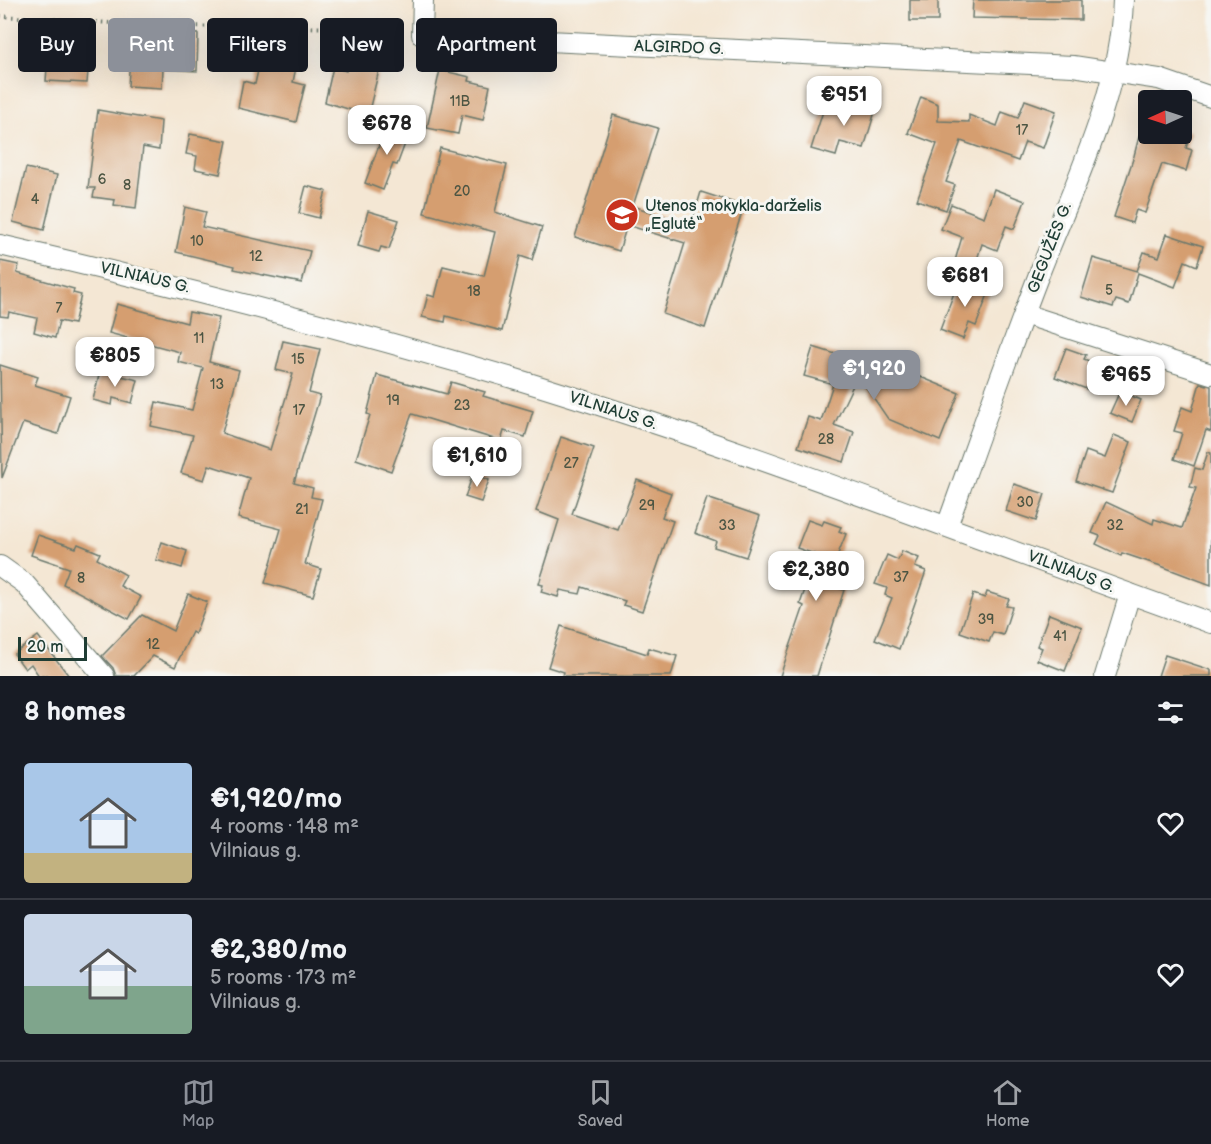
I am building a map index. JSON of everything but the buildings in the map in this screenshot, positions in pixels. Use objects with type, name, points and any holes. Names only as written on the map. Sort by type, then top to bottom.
[{"type":"street","points":[[422,18],[423,0]]},
{"type":"street","name":"GEGUŽĖS G.","points":[[947,526],[1024,314],[1100,117],[1114,70],[1124,0]]},
{"type":"street","name":"ALGIRDO G.","points":[[557,41],[1073,66],[1114,70],[1160,79],[1211,97]]},
{"type":"street","name":"VILNIAUS G.","points":[[0,245],[194,290],[519,380],[713,443],[1211,623]]},
{"type":"street","points":[[1024,314],[1211,374]]},
{"type":"street","points":[[0,566],[24,583],[104,676]]},
{"type":"street","points":[[1105,676],[1130,594]]},
{"type":"path","points":[[0,16],[159,26],[384,28],[416,34]]},
{"type":"place","name":"Utenos mokykla-darželis „Eglutė“","points":[[622,215]]}]
